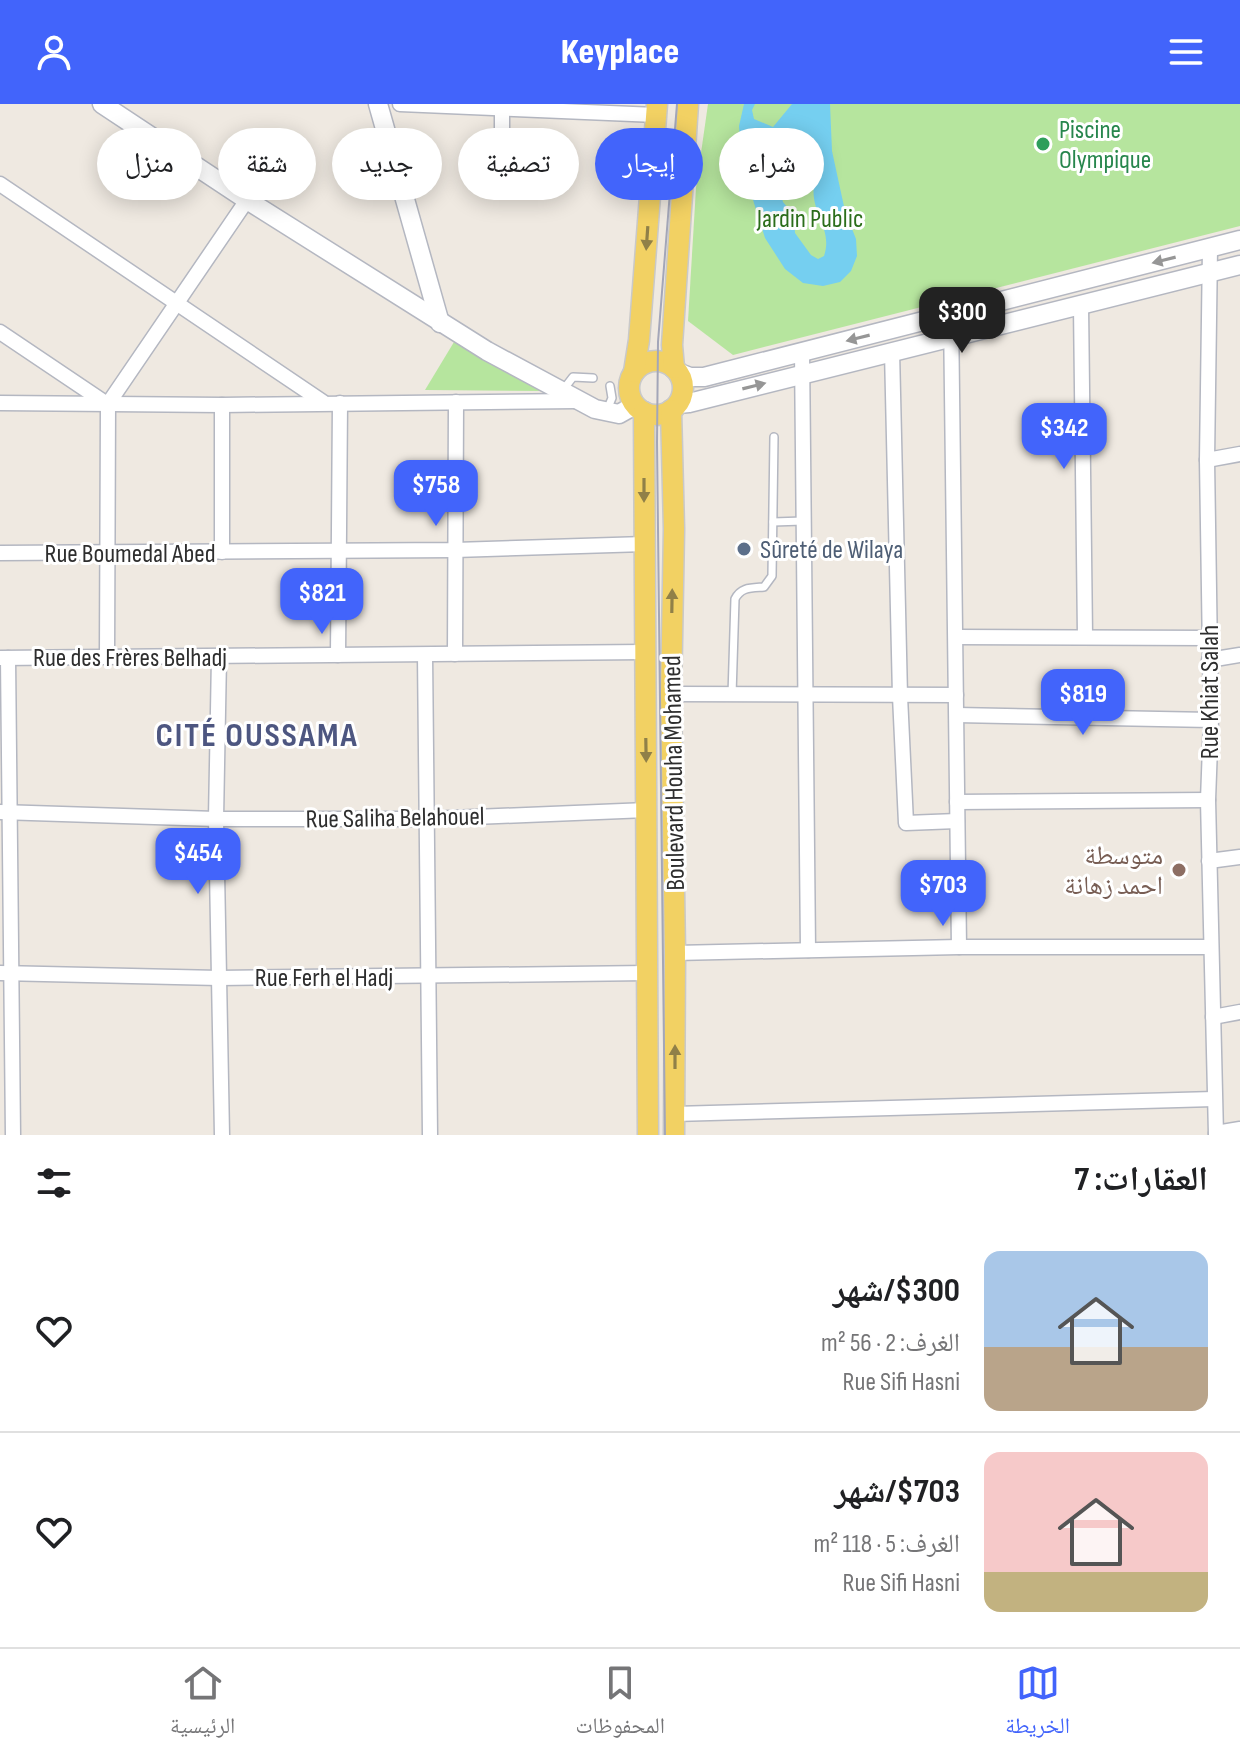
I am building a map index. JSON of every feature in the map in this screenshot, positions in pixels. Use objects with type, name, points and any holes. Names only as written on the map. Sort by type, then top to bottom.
[{"type":"main road","points":[[378,104],[440,323]]},
{"type":"main road","points":[[674,407],[683,388],[672,345],[688,104]]},
{"type":"main road","points":[[110,106],[218,180]]},
{"type":"main road","points":[[640,409],[629,387],[639,340],[656,109]]},
{"type":"main road","points":[[247,200],[440,323],[581,402],[621,413],[640,409],[658,415],[674,407],[804,373],[1240,265]]},
{"type":"main road","points":[[634,372],[651,361],[664,362],[690,377],[704,377],[1240,240]]},
{"type":"main road","name":"Boulevard Houha Mohamed","points":[[674,407],[671,694],[674,1135]]},
{"type":"main road","name":"Boulevard Houha Mohamed","points":[[640,409],[645,544],[648,1135]]},
{"type":"street","points":[[400,104],[656,109]]},
{"type":"street","points":[[502,108],[502,128]]},
{"type":"street","points":[[0,184],[324,403]]},
{"type":"street","points":[[107,656],[108,404],[247,200]]},
{"type":"street","name":"Rue Khiat Salah","points":[[1210,248],[1207,460],[1211,720],[1208,800],[1216,1134]]},
{"type":"street","points":[[1081,306],[1085,636]]},
{"type":"street","points":[[951,314],[959,947]]},
{"type":"street","points":[[0,332],[108,404]]},
{"type":"street","points":[[892,351],[906,823],[957,821]]},
{"type":"street","points":[[802,352],[808,950]]},
{"type":"street","points":[[455,654],[456,402]]},
{"type":"street","points":[[0,403],[581,402]]},
{"type":"street","points":[[338,655],[340,403]]},
{"type":"street","points":[[222,405],[222,552]]},
{"type":"street","points":[[1207,460],[1240,454]]},
{"type":"street","name":"Rue Boumedal Abed","points":[[0,553],[455,550],[645,544]]},
{"type":"street","points":[[956,637],[1209,638]]},
{"type":"street","name":"Rue des Frères Belhadj","points":[[4,658],[645,652]]},
{"type":"street","points":[[425,655],[430,1135]]},
{"type":"street","points":[[1209,660],[1240,655]]},
{"type":"street","points":[[219,657],[216,819],[222,1135]]},
{"type":"street","points":[[4,658],[6,973],[13,1135]]},
{"type":"street","points":[[671,694],[956,695]]},
{"type":"street","points":[[957,715],[1211,720]]},
{"type":"street","points":[[957,802],[1208,800]]},
{"type":"street","name":"Rue Saliha Belahouel","points":[[4,812],[216,819],[427,819],[647,810]]},
{"type":"street","points":[[1209,861],[1240,857]]},
{"type":"street","points":[[675,953],[959,947],[1211,947]]},
{"type":"street","name":"Rue Ferh el Hadj","points":[[6,973],[219,978],[648,973]]},
{"type":"street","points":[[1213,1017],[1240,1012]]},
{"type":"street","points":[[674,1114],[1214,1099]]},
{"type":"street","points":[[1216,1134],[1240,1129]]},
{"type":"lane","points":[[562,392],[573,377],[593,378]]},
{"type":"lane","points":[[606,411],[612,398],[610,386]]},
{"type":"lane","points":[[732,695],[735,599],[744,589],[764,587],[772,576],[774,437]]},
{"type":"lane","points":[[773,522],[805,520]]},
{"type":"green space","name":"Jardin Public","points":[[708,104],[1240,104],[1240,226],[733,355],[688,321],[695,200],[703,200],[703,139]]},
{"type":"green space","points":[[454,342],[546,391],[425,390]]},
{"type":"water","points":[[744,104],[755,104],[752,110],[754,119],[773,127],[792,104],[830,104],[832,151],[845,211],[856,239],[857,256],[851,271],[840,282],[823,286],[803,283],[785,269],[765,238],[753,200],[782,200],[794,215],[795,233],[811,255],[818,259],[824,256],[826,236],[814,200],[824,200],[824,128],[739,128]]},
{"type":"tram line","points":[[665,1135],[658,342],[677,104]]},
{"type":"place","name":"Piscine Olympique","points":[[1043,144]]},
{"type":"place","name":"Sûreté de Wilaya","points":[[744,549]]},
{"type":"place","name":"متوسطة احمد زهانة","points":[[1179,870]]},
{"type":"district","name":"CITÉ OUSSAMA","points":[[257,734]]}]
